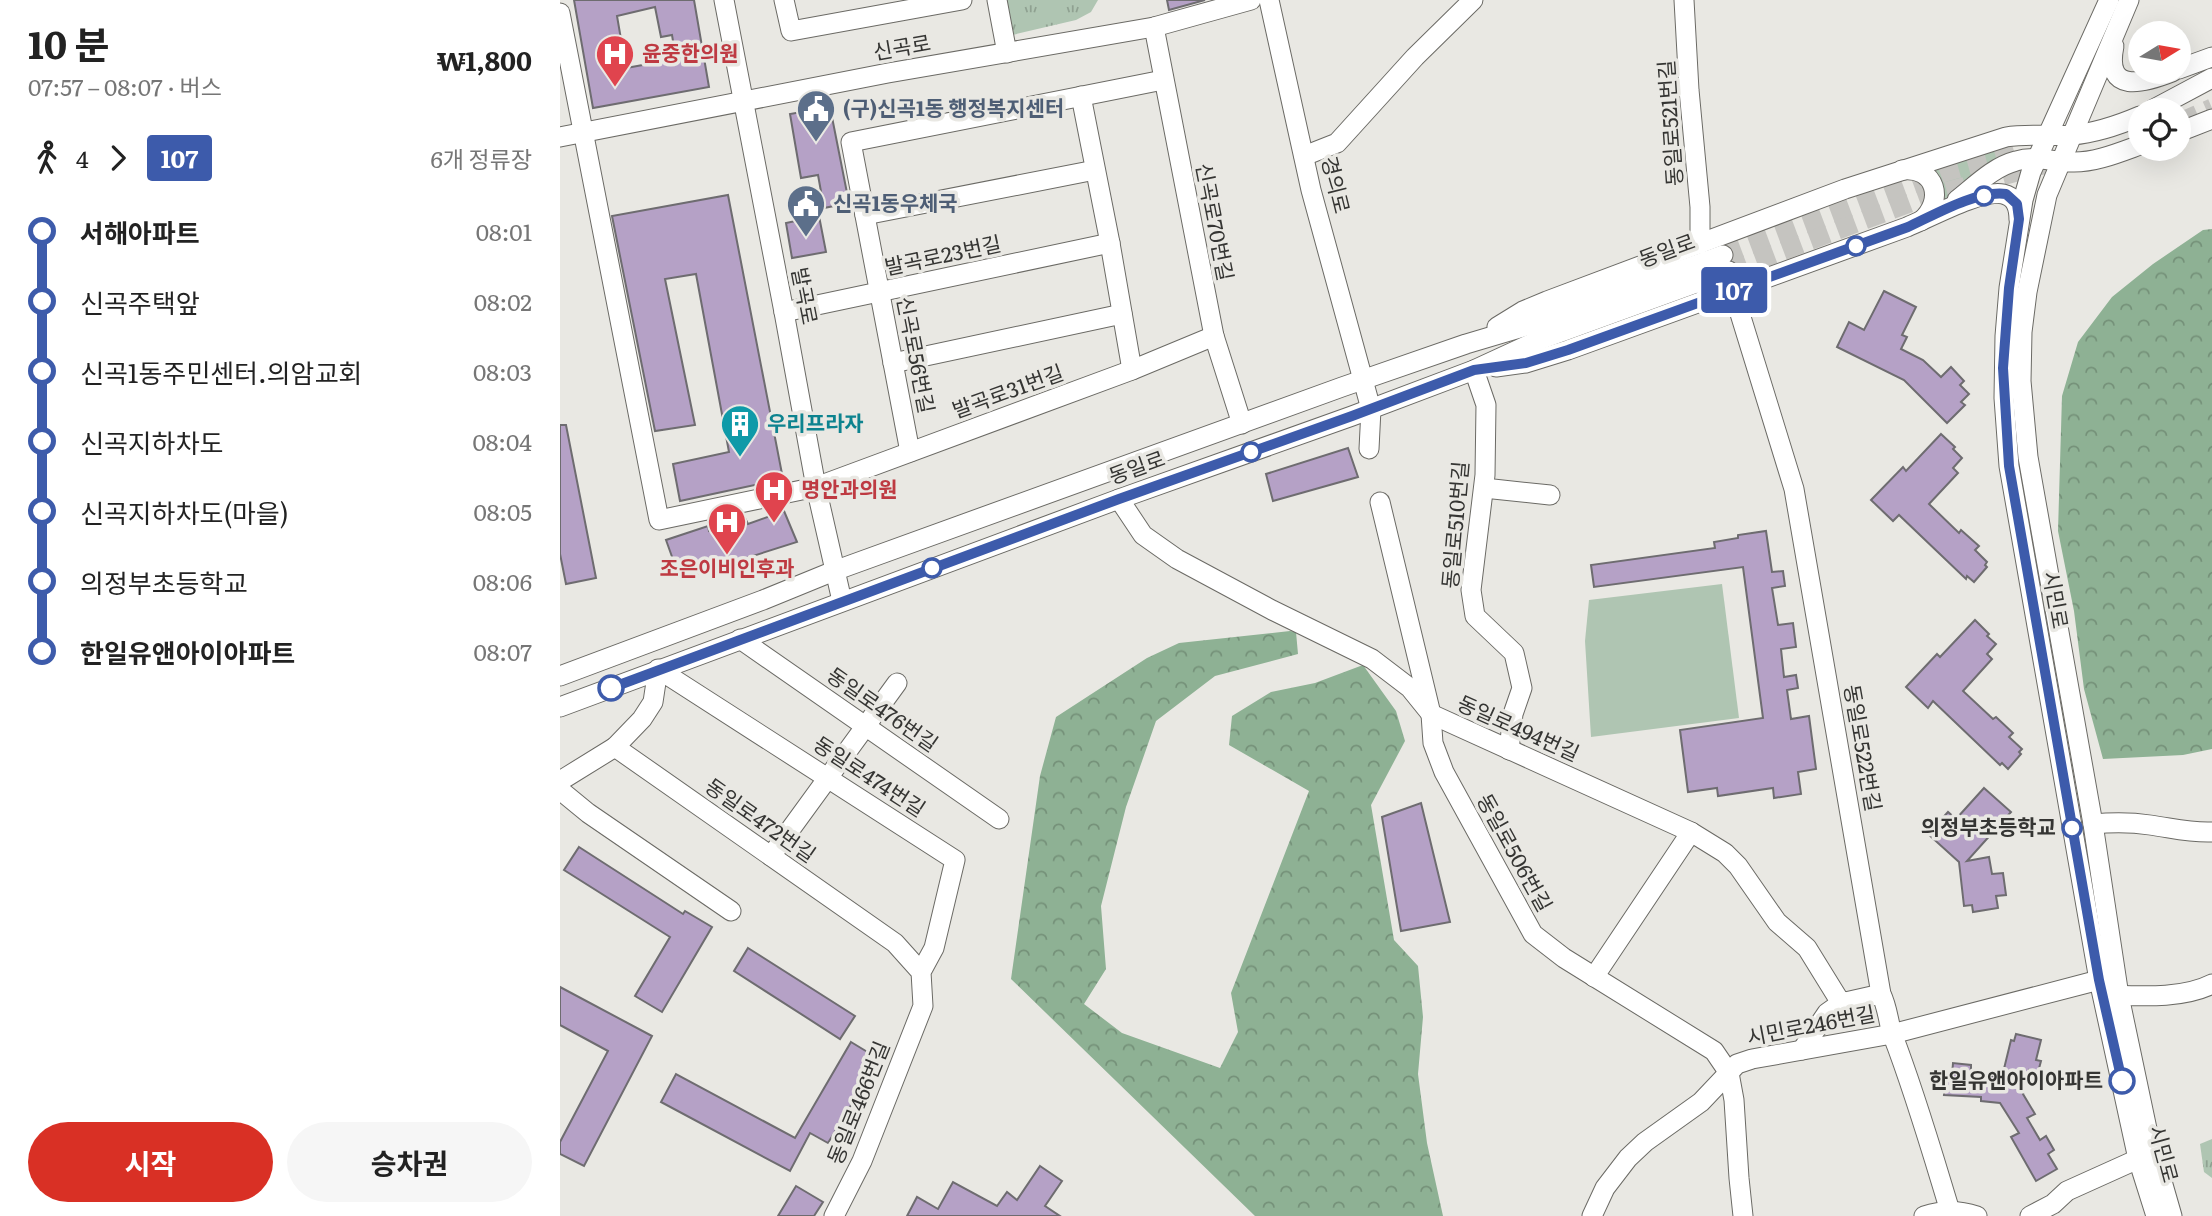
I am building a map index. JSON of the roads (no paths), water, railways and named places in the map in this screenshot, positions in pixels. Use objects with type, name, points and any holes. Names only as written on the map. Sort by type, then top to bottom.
[{"type":"street","name":"발곡로","points":[[724,0],[816,487],[842,601]]},
{"type":"street","points":[[784,0],[790,31],[962,0]]},
{"type":"street","points":[[997,0],[1007,53]]},
{"type":"street","name":"신곡로","points":[[560,137],[1153,27],[1251,0]]},
{"type":"street","name":"경의로","points":[[1269,0],[1304,156],[1363,380]]},
{"type":"street","points":[[1304,156],[1337,143],[1415,57],[1474,0]]},
{"type":"street","name":"동일로521번길","points":[[1684,0],[1700,207],[1700,244]]},
{"type":"street","name":"시민로","points":[[2109,0],[2028,182],[2009,288],[2003,368],[2009,466],[2138,1159],[2156,1216]]},
{"type":"street","points":[[2125,8],[2112,66],[2115,73],[2128,80]]},
{"type":"street","name":"시민로","points":[[2125,8],[2045,202],[2026,292],[2021,356],[2022,407],[2028,457],[2093,824],[2107,990],[2172,1216]]},
{"type":"street","points":[[560,13],[582,133]]},
{"type":"street","name":"신곡로70번길","points":[[1153,27],[1214,335],[1242,424]]},
{"type":"street","points":[[2191,65],[2212,57]]},
{"type":"street","points":[[2174,98],[2212,78]]},
{"type":"street","points":[[1132,370],[1081,96],[1163,80]]},
{"type":"street","name":"신곡로56번길","points":[[910,453],[851,142],[1081,96]]},
{"type":"street","points":[[2191,127],[2212,119]]},
{"type":"street","points":[[1466,344],[1547,301],[1901,170],[2006,137],[2024,134],[2072,135],[2128,120]]},
{"type":"street","name":"발곡로31번길","points":[[582,133],[659,520],[816,487],[1132,370],[1214,335]]},
{"type":"street","points":[[1939,212],[2002,166],[2015,161],[2037,158],[2060,161],[2092,160],[2128,149]]},
{"type":"street","points":[[865,215],[1095,170]]},
{"type":"street","points":[[1901,170],[1922,172],[1933,187],[1932,208],[1920,221]]},
{"type":"street","points":[[1728,272],[1920,221],[1984,196],[2006,194],[2014,201],[2018,208],[2017,234]]},
{"type":"street","name":"발곡로23번길","points":[[785,312],[1110,243]]},
{"type":"street","name":"동일로","points":[[560,676],[763,600],[834,570],[1466,344],[1728,272]]},
{"type":"street","name":"동일로","points":[[560,707],[1474,370],[1526,363],[1568,350],[1728,272]]},
{"type":"street","name":"동일로522번길","points":[[1728,272],[1794,489],[1881,994],[1950,1211]]},
{"type":"street","points":[[893,363],[1122,314]]},
{"type":"street","name":"동일로510번길","points":[[1474,370],[1486,405],[1484,488],[1471,590],[1475,616],[1514,653],[1522,688],[1513,714],[1509,750]]},
{"type":"street","points":[[1363,380],[1371,409],[1369,449]]},
{"type":"street","points":[[1484,488],[1550,495]]},
{"type":"street","name":"동일로494번길","points":[[1119,499],[1143,535],[1177,559],[1372,659],[1410,688],[1431,714],[1691,832],[1725,853],[1738,866],[1777,922],[1807,948],[1841,1003]]},
{"type":"street","name":"동일로506번길","points":[[1380,502],[1431,714],[1433,743],[1444,772],[1528,927],[1533,934],[1594,977],[1621,991],[1714,1051],[1729,1073]]},
{"type":"street","name":"동일로476번길","points":[[740,639],[999,819]]},
{"type":"street","points":[[560,781],[615,747],[642,719],[653,702],[658,669]]},
{"type":"street","name":"동일로474번길","points":[[658,669],[955,860],[934,948],[921,972]]},
{"type":"street","points":[[771,856],[897,683]]},
{"type":"street","name":"동일로472번길","points":[[615,747],[895,943],[921,972]]},
{"type":"street","points":[[560,790],[588,813],[731,911]]},
{"type":"street","points":[[2093,824],[2120,822],[2153,825],[2182,832],[2212,832]]},
{"type":"street","points":[[1594,977],[1691,832]]},
{"type":"street","name":"동일로466번길","points":[[834,1216],[862,1161],[923,1006],[921,972]]},
{"type":"street","name":"시민로246번길","points":[[1592,1216],[1605,1188],[1628,1158],[1645,1142],[1701,1102],[1737,1064],[2107,990],[2152,996],[2202,989],[2212,984]]},
{"type":"street","points":[[1802,1050],[1827,1013],[1841,1003],[1881,994]]},
{"type":"street","points":[[1729,1073],[1734,1100],[1743,1216]]},
{"type":"street","points":[[2030,1216],[2053,1204],[2067,1191],[2138,1159]]},
{"type":"street","points":[[1924,1216],[1940,1211],[1976,1216]]},
{"type":"tunnel","points":[[2191,117],[2212,108]]},
{"type":"tunnel","points":[[1723,255],[1945,172],[2024,150]]},
{"type":"tunnel","points":[[1729,271],[1923,198],[2046,164]]},
{"type":"place","name":"윤중한의원","points":[[615,88]]},
{"type":"place","name":"(구)신곡1동 행정복지센터","points":[[816,143]]},
{"type":"place","name":"신곡1동우체국","points":[[806,238]]},
{"type":"place","name":"우리프라자","points":[[740,458]]},
{"type":"place","name":"명안과의원","points":[[774,524]]},
{"type":"place","name":"조은이비인후과","points":[[727,556]]},
{"type":"place","name":"의정부초등학교","points":[[2072,828]]},
{"type":"place","name":"한일유앤아이아파트","points":[[2122,1081]]}]
